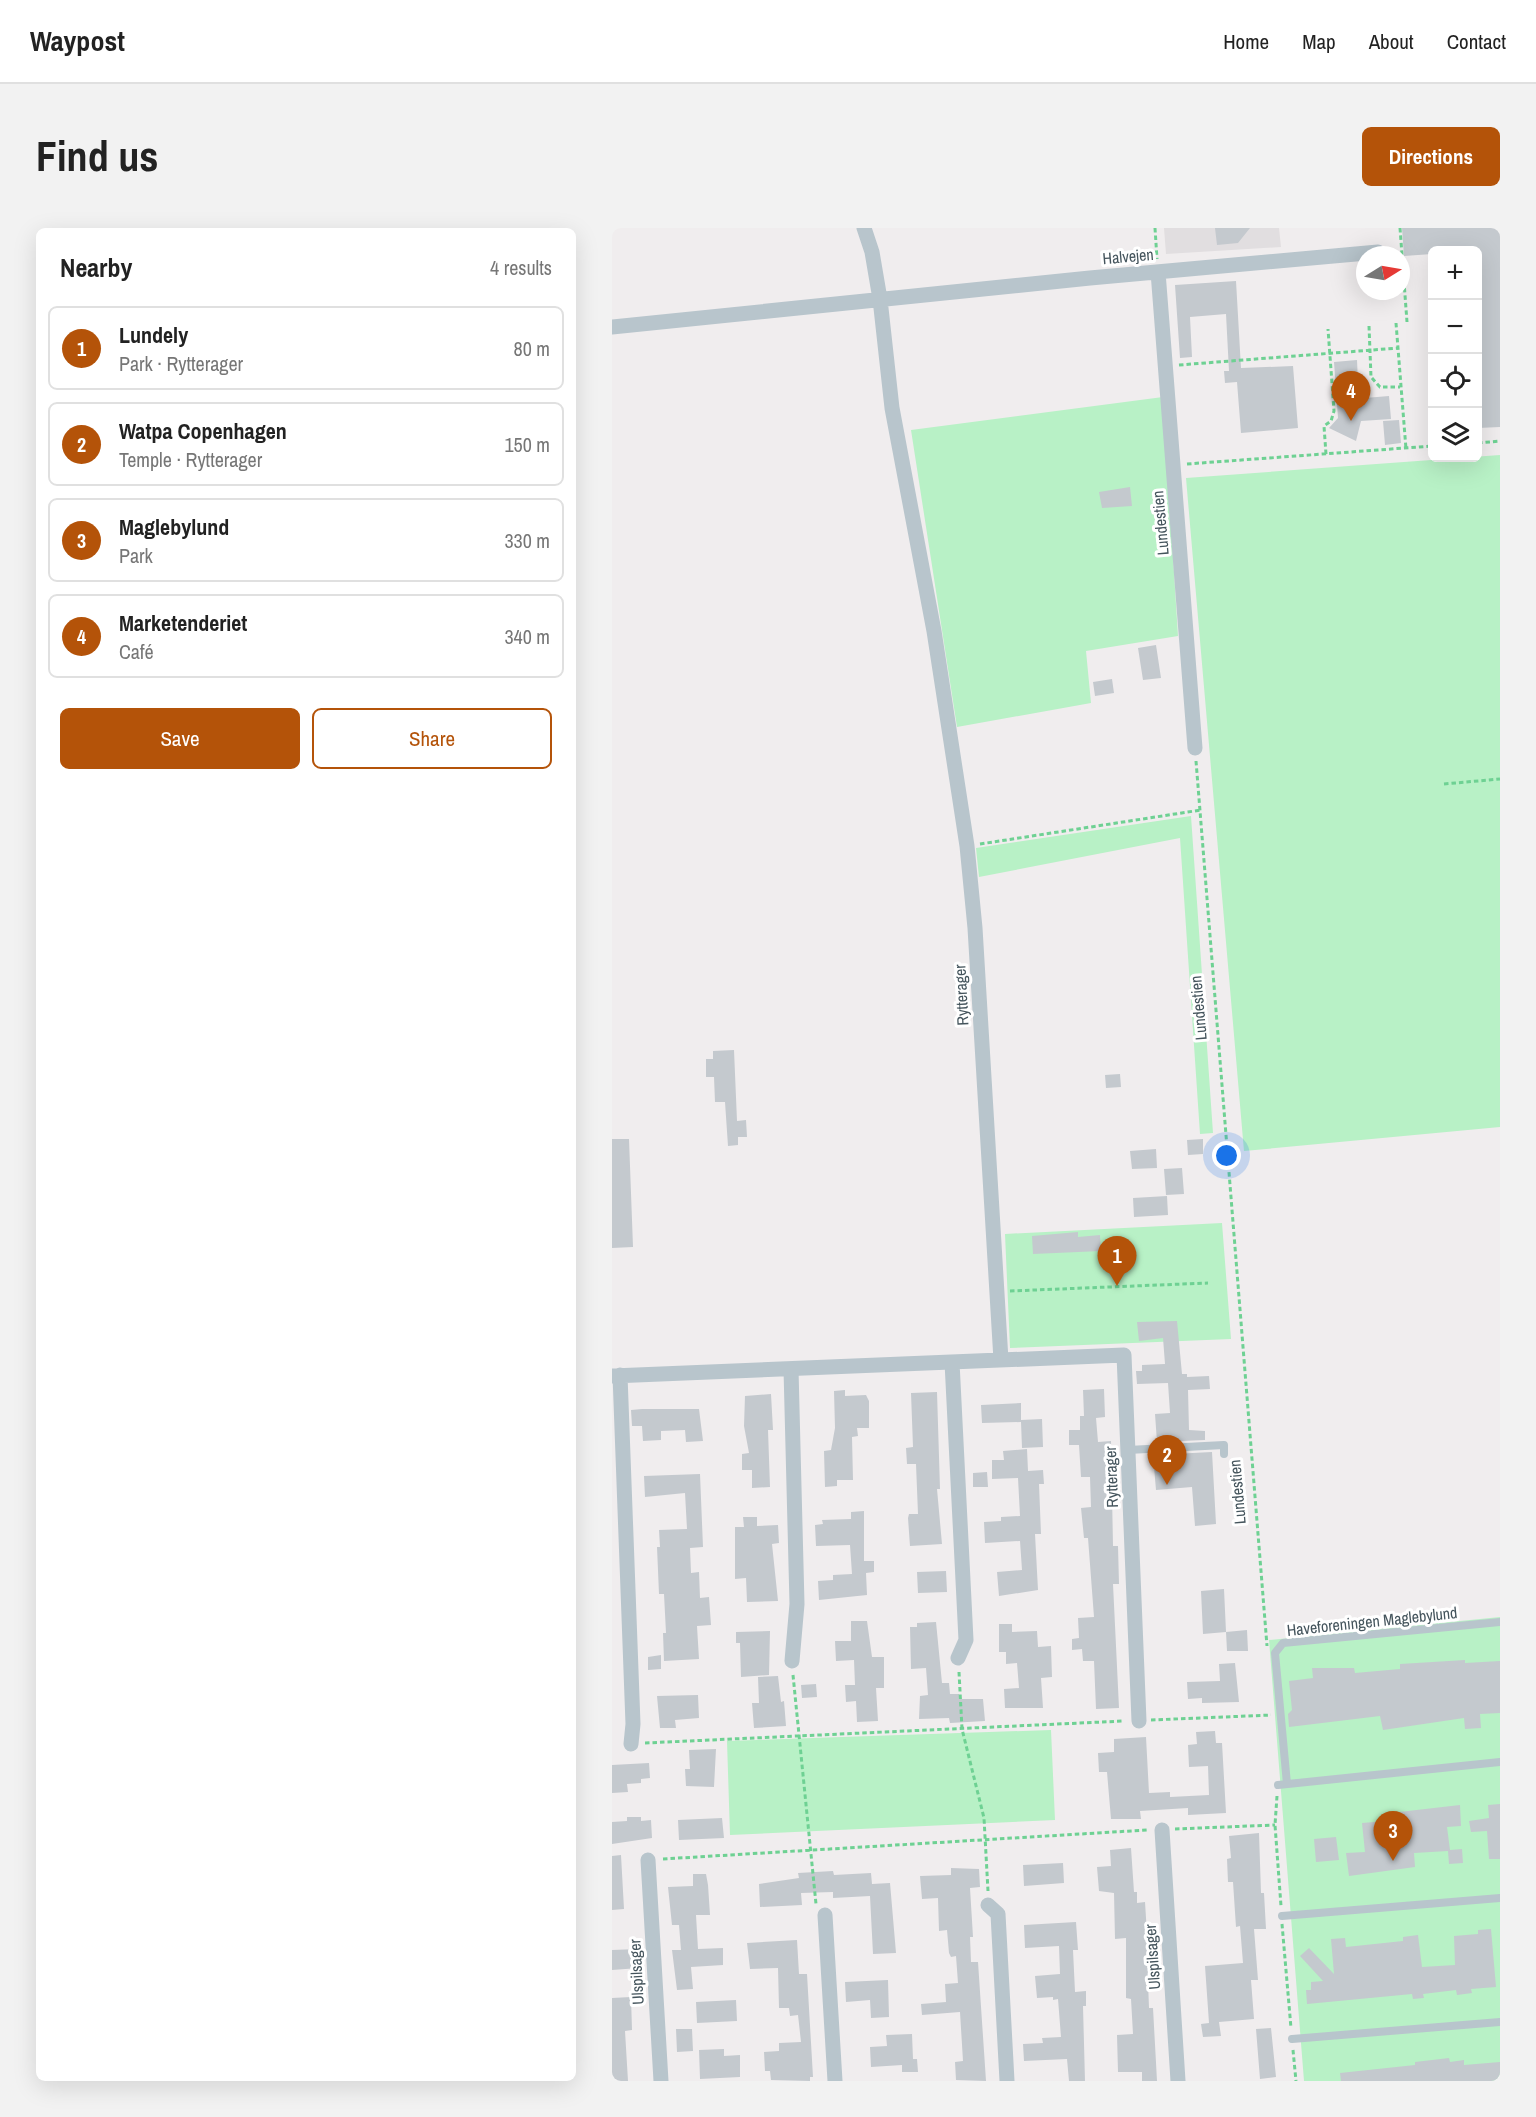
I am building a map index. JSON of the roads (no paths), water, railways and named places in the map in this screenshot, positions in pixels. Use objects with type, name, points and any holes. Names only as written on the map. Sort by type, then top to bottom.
[{"type":"street","points":[[864,228],[872,252],[880,299]]},
{"type":"street","name":"Halvejen","points":[[612,327],[1356,254]]},
{"type":"street","name":"Lundestien","points":[[1158,272],[1195,748]]},
{"type":"street","name":"Rytterager","points":[[880,299],[892,408],[934,631],[967,846],[975,928],[1001,1360]]},
{"type":"street","name":"Rytterager","points":[[631,1744],[633,1724],[616,1376],[1124,1356],[1139,1721]]},
{"type":"street","points":[[952,1362],[966,1641],[958,1658]]},
{"type":"street","points":[[791,1369],[797,1604],[792,1661]]},
{"type":"street","name":"Ulspilsager","points":[[1162,1830],[1178,2081]]},
{"type":"street","name":"Ulspilsager","points":[[648,1860],[661,2081]]},
{"type":"street","points":[[988,1905],[998,1914],[1007,2081]]},
{"type":"street","points":[[825,1915],[835,2081]]},
{"type":"lane","points":[[1128,1450],[1224,1445],[1224,1454]]},
{"type":"lane","name":"Haveforeningen Maglebylund","points":[[1500,1622],[1283,1643],[1275,1653],[1283,1785],[1500,1762]]},
{"type":"lane","points":[[1282,1916],[1500,1898]]},
{"type":"lane","points":[[1292,2039],[1500,2022]]},
{"type":"place","name":"Marketenderiet","points":[[1351,421]]},
{"type":"place","name":"Lundely","points":[[1117,1286]]},
{"type":"place","name":"Watpa Copenhagen","points":[[1167,1485]]},
{"type":"place","name":"Maglebylund","points":[[1393,1861]]}]
